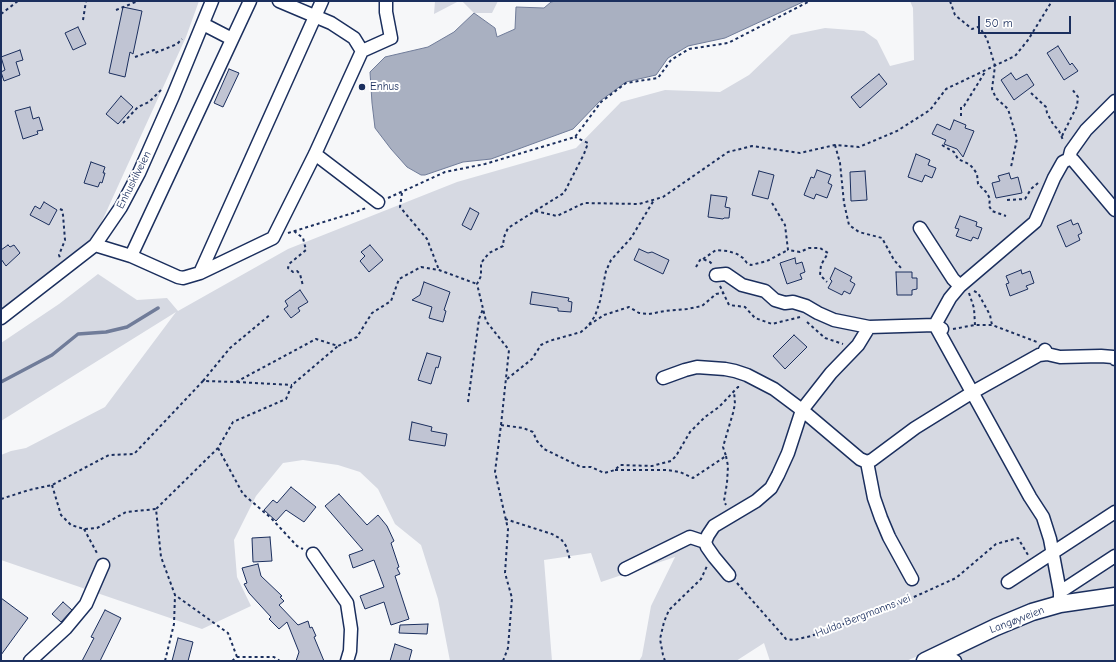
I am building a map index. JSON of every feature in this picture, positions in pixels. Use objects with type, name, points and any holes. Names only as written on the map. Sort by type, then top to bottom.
[{"type":"main road","name":"Langøyveien","points":[[925,661],[950,657],[1014,619],[1060,598],[1115,596]]},
{"type":"street","name":"Enhuskilveien","points":[[1,318],[95,245],[121,207],[139,173],[212,1]]},
{"type":"street","points":[[131,256],[250,1]]},
{"type":"street","points":[[279,1],[331,23],[354,38],[362,51]]},
{"type":"street","points":[[200,274],[322,1]]},
{"type":"street","points":[[95,245],[131,256],[183,278],[200,274],[273,238],[315,154],[362,51],[391,38],[386,12],[386,1]]},
{"type":"street","points":[[203,24],[232,39]]},
{"type":"street","points":[[935,325],[950,298],[962,284],[1035,222],[1054,178],[1063,162],[1070,155],[1086,130],[1115,101]]},
{"type":"street","points":[[315,154],[378,202]]},
{"type":"street","points":[[1070,155],[1115,210]]},
{"type":"street","points":[[920,228],[953,279],[962,284]]},
{"type":"street","points":[[716,275],[726,274],[742,285],[765,291],[775,300],[785,303],[793,302],[806,306],[834,320],[869,327],[935,325],[947,331]]},
{"type":"street","points":[[935,325],[1043,518],[1050,539],[1060,598],[1115,556]]},
{"type":"street","points":[[706,542],[714,526],[756,501],[771,488],[788,452],[802,410],[831,373],[858,345],[869,327]]},
{"type":"street","points":[[663,378],[684,370],[697,368],[735,370],[759,380],[774,389],[802,410],[860,459],[867,462],[872,460],[915,428],[973,392],[1046,352],[1060,356],[1114,357]]},
{"type":"street","name":"Hulda Bergmanns vei","points":[[867,462],[874,498],[881,518],[889,537],[912,579]]},
{"type":"street","points":[[1008,582],[1115,512]]},
{"type":"street","points":[[625,569],[690,537],[706,542],[714,557],[729,574]]},
{"type":"street","points":[[313,554],[347,604],[351,629],[350,651],[347,661]]},
{"type":"street","points":[[30,661],[66,628],[86,604],[103,565]]},
{"type":"path","points":[[1,14],[18,1]]},
{"type":"path","points":[[83,20],[86,1]]},
{"type":"path","points":[[116,10],[138,1]]},
{"type":"path","points":[[273,238],[353,213],[445,172],[485,164],[575,137],[601,102],[626,83],[658,78],[671,60],[689,49],[728,43],[810,1]]},
{"type":"path","points":[[950,1],[955,15],[972,29],[978,27],[980,28],[987,39],[995,66],[992,89],[996,98],[1008,109],[1016,139],[1011,167]]},
{"type":"path","points":[[535,211],[558,216],[584,203],[639,204],[663,197],[728,152],[752,146],[800,154],[835,145],[859,147],[897,131],[930,110],[946,89],[1015,56],[1028,40],[1052,1]]},
{"type":"path","points":[[135,57],[154,50],[155,53],[176,45]]},
{"type":"path","points":[[961,116],[961,107],[964,106],[985,70]]},
{"type":"path","points":[[1062,136],[1077,106],[1078,97],[1072,89]]},
{"type":"path","points":[[1031,93],[1046,107],[1053,124],[1062,136],[1070,155]]},
{"type":"path","points":[[123,122],[138,107],[149,102]]},
{"type":"path","points":[[504,661],[508,648],[512,598],[505,573],[508,529],[495,472],[502,425],[509,350],[486,321],[477,284],[481,276],[481,263],[489,253],[503,246],[504,237],[508,228],[564,193],[588,143],[575,137]]},
{"type":"path","points":[[835,145],[840,163],[844,203],[849,225],[859,232],[882,238],[894,260],[901,268]]},
{"type":"path","points":[[942,145],[954,152],[958,159],[973,168],[977,174],[978,184],[987,193],[990,199],[989,206],[992,211],[1006,216]]},
{"type":"path","points":[[1007,200],[1025,200],[1031,189],[1038,183],[1048,177],[1054,178]]},
{"type":"path","points":[[402,192],[400,207],[427,239],[439,270]]},
{"type":"path","points":[[506,380],[532,359],[541,345],[549,341],[582,332],[588,326],[595,316],[606,271],[611,260],[631,238],[655,199]]},
{"type":"path","points":[[772,203],[785,225],[788,250]]},
{"type":"path","points":[[60,209],[62,210],[65,240],[61,249]]},
{"type":"path","points":[[294,231],[303,238],[306,250],[289,264],[288,268],[292,272],[297,271],[300,274],[303,286]]},
{"type":"path","points":[[703,259],[716,250],[728,251],[737,254],[751,265],[767,260],[788,250],[800,252],[809,248],[820,248],[828,253],[821,265],[820,275],[827,282]]},
{"type":"path","points":[[52,485],[61,515],[71,525],[84,529],[97,528],[126,512],[156,509],[218,448],[233,422],[286,399],[292,385],[338,346],[356,337],[372,313],[391,301],[399,279],[421,267],[439,270],[477,284]]},
{"type":"path","points":[[962,284],[978,293],[990,315],[992,325]]},
{"type":"path","points":[[962,284],[974,308],[975,325]]},
{"type":"path","points":[[588,326],[604,315],[629,307],[639,313],[649,314],[687,309],[702,306],[716,294],[723,293]]},
{"type":"path","points":[[468,402],[479,319],[483,309]]},
{"type":"path","points":[[1,499],[29,490],[52,485],[109,455],[134,454],[203,380],[230,348],[271,314]]},
{"type":"path","points":[[947,331],[975,325],[992,325],[1039,342],[1046,352]]},
{"type":"path","points":[[236,382],[316,339],[338,346]]},
{"type":"path","points":[[203,380],[292,385]]},
{"type":"path","points":[[615,470],[620,465],[652,466],[670,461],[682,448],[690,432],[705,417],[719,407],[738,387],[759,380]]},
{"type":"path","points":[[731,515],[724,501],[728,472],[726,456],[723,448],[735,404],[734,391]]},
{"type":"path","points":[[502,425],[523,428],[533,432],[536,441],[544,449],[581,467],[591,467],[604,473],[615,470],[667,470],[680,472],[693,478],[726,456]]},
{"type":"path","points":[[218,448],[243,494],[271,518],[297,546],[313,554]]},
{"type":"path","points":[[156,509],[161,557],[175,595],[174,624],[165,661]]},
{"type":"path","points":[[505,519],[552,534],[561,539],[566,546],[570,560]]},
{"type":"path","points":[[84,529],[103,565]]},
{"type":"path","name":"Hulda Bergmanns vei","points":[[729,574],[786,639],[794,640],[811,636],[905,600],[956,578],[996,544],[1018,538],[1034,565]]},
{"type":"path","points":[[665,661],[660,640],[664,622],[669,610],[701,579],[705,568],[714,557]]},
{"type":"path","points":[[175,595],[228,633],[237,657]]},
{"type":"path","points":[[232,661],[237,657],[274,657],[280,661]]},
{"type":"shaded area","points":[[1,1],[199,1],[186,37],[92,243],[1,313]]},
{"type":"shaded area","points":[[435,1],[459,1],[434,14]]},
{"type":"shaded area","points":[[462,1],[498,1],[492,13],[474,13]]},
{"type":"shaded area","points":[[910,1],[1115,1],[1115,661],[949,661],[930,651],[906,661],[770,661],[764,643],[736,661],[639,661],[642,656],[651,606],[675,557],[601,582],[591,553],[544,560],[552,661],[450,661],[438,599],[421,545],[395,524],[378,489],[360,472],[338,465],[303,460],[283,463],[256,496],[234,540],[237,577],[251,606],[202,629],[1,560],[1,455],[26,448],[105,407],[176,312],[1,421],[1,343],[59,304],[98,274],[137,300],[167,298],[178,311],[288,249],[457,182],[576,148],[621,102],[665,90],[720,92],[749,75],[791,35],[825,28],[864,31],[877,40],[890,66],[914,60],[913,8]]},
{"type":"water","points":[[805,1],[725,38],[688,46],[668,58],[656,75],[626,82],[600,101],[573,129],[491,159],[463,162],[425,175],[421,175],[407,167],[375,128],[370,72],[385,57],[428,47],[454,32],[474,13],[495,28],[497,37],[515,29],[516,7],[544,8],[551,2]]},
{"type":"building","points":[[123,7],[142,11],[133,54],[130,52],[125,77],[109,73]]},
{"type":"building","points":[[78,27],[86,44],[73,50],[65,33]]},
{"type":"building","points":[[1058,46],[1070,65],[1072,63],[1078,71],[1064,80],[1047,53]]},
{"type":"building","points":[[20,50],[23,60],[16,62],[20,75],[4,81],[1,72],[5,70],[1,57]]},
{"type":"building","points":[[229,69],[239,73],[223,107],[214,103]]},
{"type":"building","points":[[1011,73],[1016,80],[1027,74],[1034,85],[1014,100],[1001,80]]},
{"type":"building","points":[[879,74],[887,84],[860,108],[851,97]]},
{"type":"building","points":[[121,96],[133,107],[118,124],[106,114]]},
{"type":"building","points":[[30,107],[33,119],[39,117],[43,130],[37,131],[38,134],[23,139],[15,111]]},
{"type":"building","points":[[954,120],[966,125],[965,128],[974,131],[963,157],[957,149],[944,144],[946,140],[932,134],[937,124],[950,130]]},
{"type":"building","points":[[916,154],[930,160],[928,165],[936,168],[932,178],[925,175],[922,182],[908,177]]},
{"type":"building","points":[[91,162],[105,167],[102,183],[100,182],[98,187],[84,183]]},
{"type":"building","points":[[817,170],[831,175],[828,183],[832,185],[827,198],[816,194],[814,199],[804,195],[811,177],[814,178]]},
{"type":"building","points":[[759,171],[774,175],[768,199],[752,195]]},
{"type":"building","points":[[865,171],[867,200],[851,201],[850,172]]},
{"type":"building","points":[[1009,173],[1011,179],[1018,177],[1022,193],[996,198],[992,183],[1000,181],[998,176]]},
{"type":"building","points":[[711,195],[727,197],[725,207],[730,208],[729,218],[723,219],[708,217]]},
{"type":"building","points":[[44,202],[57,210],[49,225],[30,215],[35,206],[40,209]]},
{"type":"building","points":[[470,208],[479,213],[471,230],[462,225]]},
{"type":"building","points":[[960,216],[977,222],[976,226],[982,228],[978,239],[973,237],[971,241],[956,236],[959,229],[955,228]]},
{"type":"building","points":[[1071,220],[1073,225],[1078,223],[1082,233],[1078,235],[1080,240],[1066,247],[1057,226]]},
{"type":"building","points":[[8,245],[10,247],[14,245],[20,253],[6,266],[1,259],[1,250]]},
{"type":"building","points":[[370,245],[383,260],[369,272],[360,261],[365,256],[361,252]]},
{"type":"building","points":[[639,249],[648,253],[652,252],[669,260],[663,274],[634,260]]},
{"type":"building","points":[[795,258],[796,264],[802,262],[805,272],[800,274],[802,279],[787,284],[780,263]]},
{"type":"building","points":[[835,268],[852,277],[850,281],[855,284],[850,294],[844,291],[842,295],[828,288],[832,281],[830,279]]},
{"type":"building","points":[[1021,270],[1022,274],[1030,271],[1034,283],[1026,286],[1028,289],[1010,296],[1006,284],[1009,283],[1006,276]]},
{"type":"building","points":[[896,272],[912,272],[912,278],[917,278],[917,289],[912,290],[912,295],[897,295]]},
{"type":"building","points":[[424,282],[450,292],[444,310],[446,311],[443,322],[429,318],[432,307],[412,300],[420,295]]},
{"type":"building","points":[[300,290],[308,302],[298,308],[300,311],[291,318],[284,309],[288,306],[285,301]]},
{"type":"building","points":[[532,292],[569,298],[568,301],[572,302],[571,312],[558,311],[558,308],[530,304]]},
{"type":"building","points":[[794,335],[807,347],[785,369],[773,356]]},
{"type":"building","points":[[427,353],[441,357],[438,368],[436,367],[431,384],[418,380]]},
{"type":"building","points":[[412,422],[432,427],[431,431],[447,434],[445,446],[409,440]]},
{"type":"building","points":[[291,487],[316,507],[304,522],[286,510],[276,521],[264,510],[273,500],[277,503]]},
{"type":"building","points":[[339,494],[367,525],[378,515],[387,526],[394,541],[391,543],[399,567],[397,568],[400,574],[395,576],[409,619],[391,625],[384,602],[365,609],[360,596],[384,587],[374,560],[353,568],[349,555],[363,550],[325,506]]},
{"type":"building","points":[[270,537],[272,561],[253,562],[252,538]]},
{"type":"building","points":[[258,564],[261,576],[282,596],[280,597],[284,601],[279,605],[298,625],[308,621],[310,628],[312,627],[316,636],[314,637],[324,661],[296,661],[299,652],[287,622],[279,629],[269,619],[271,617],[249,593],[244,584],[247,583],[242,568]]},
{"type":"building","points":[[1,598],[28,618],[1,655]]},
{"type":"building","points":[[63,602],[72,610],[61,622],[52,614]]},
{"type":"building","points":[[105,610],[121,618],[100,661],[82,661],[94,638],[91,637]]},
{"type":"building","points":[[428,624],[427,634],[399,633],[400,625]]},
{"type":"building","points":[[178,638],[193,642],[188,661],[172,661]]},
{"type":"building","points":[[395,644],[412,650],[409,661],[390,661]]},
{"type":"waterway","points":[[1,382],[52,355],[78,334],[106,332],[127,327],[158,308]]},
{"type":"place","name":"Enhus","points":[[362,87]]}]
